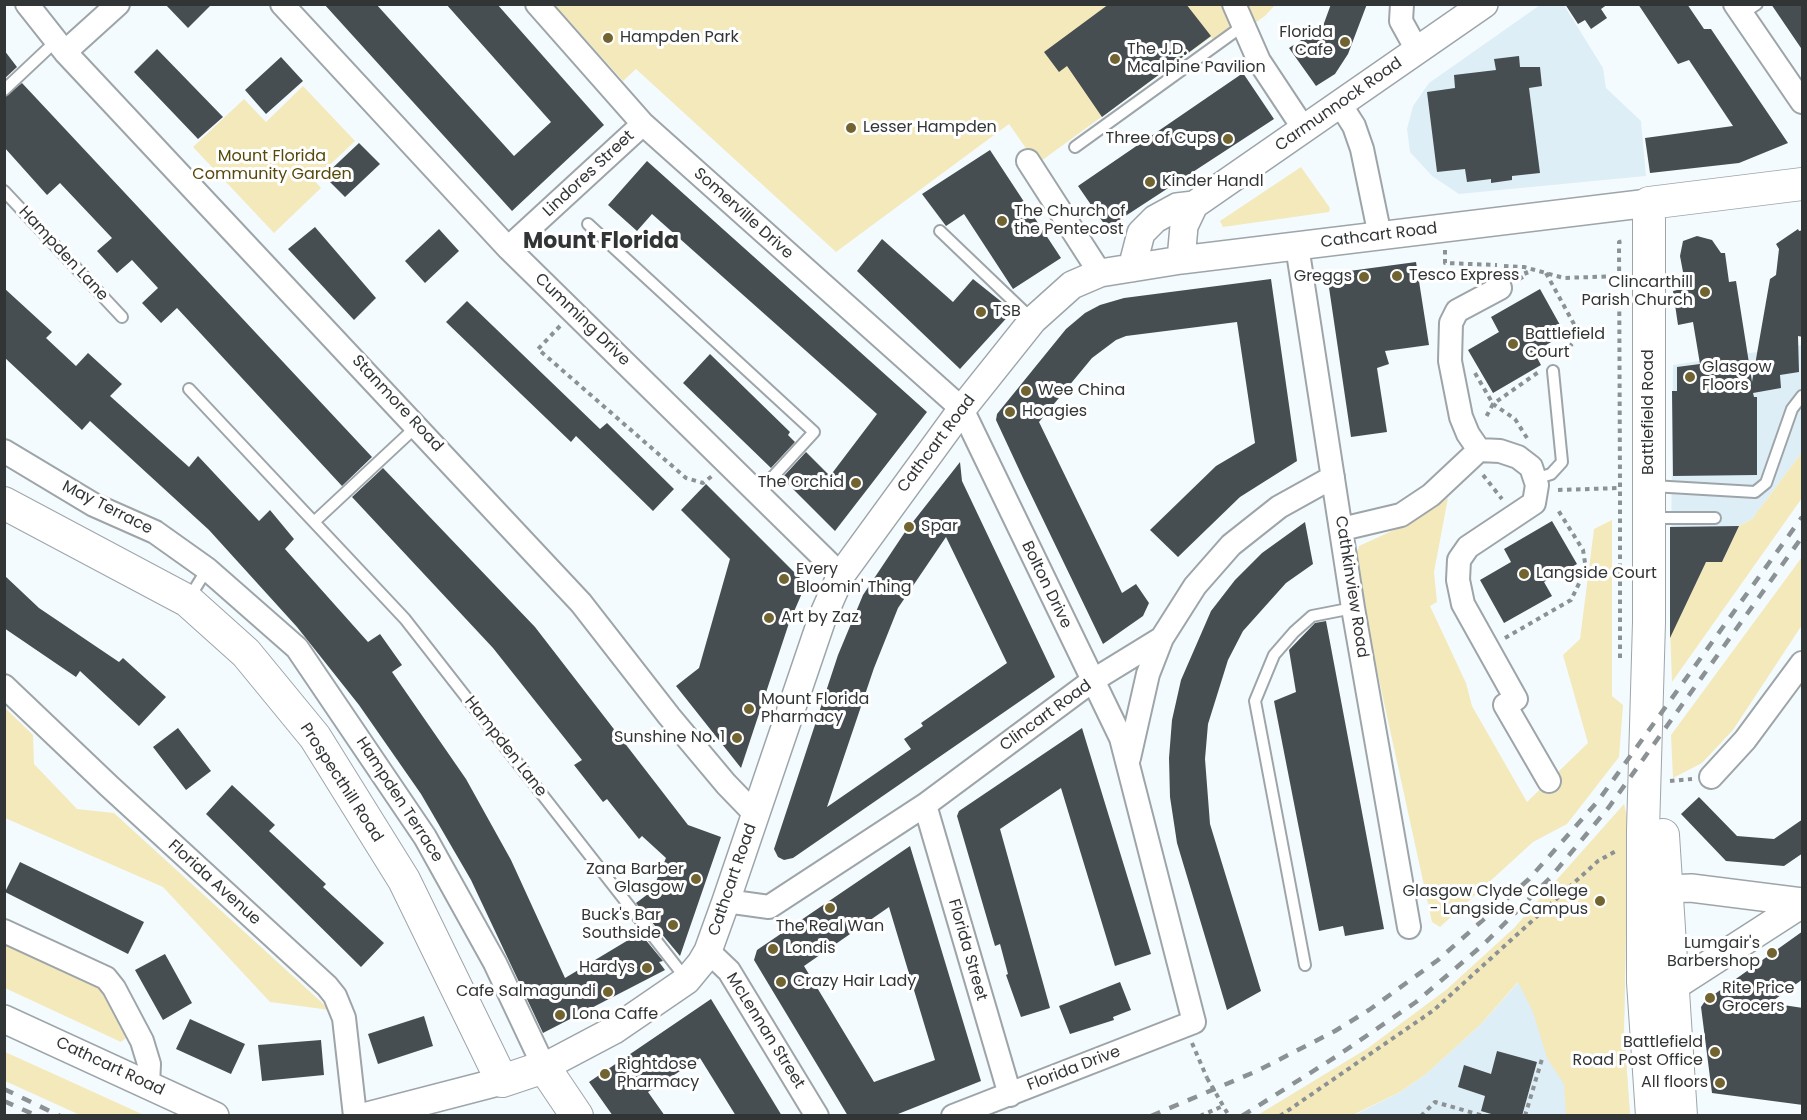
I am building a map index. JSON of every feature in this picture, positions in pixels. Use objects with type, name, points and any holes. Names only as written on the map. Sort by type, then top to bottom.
[{"type":"main road","name":"Cathcart Road","points":[[1649,202],[1803,184]]},
{"type":"main road","name":"Battlefield Road","points":[[1649,202],[1649,622],[1654,890],[1673,983],[1682,1116]]},
{"type":"main road","name":"Prospecthill Road","points":[[4,503],[188,601],[246,653],[315,737],[404,880],[502,1081]]},
{"type":"main road","name":"Battlefield Road","points":[[1649,622],[1659,783],[1654,890],[1643,967],[1645,1035],[1652,1116]]},
{"type":"main road","points":[[1643,967],[1673,983]]},
{"type":"main road","name":"Cathcart Road","points":[[502,1081],[544,1067]]},
{"type":"main road","points":[[544,1067],[577,1116]]},
{"type":"street","name":"Stanmore Road","points":[[27,4],[60,47],[581,603],[676,725],[726,784],[756,815]]},
{"type":"street","points":[[60,47],[118,4]]},
{"type":"street","name":"Cumming Drive","points":[[282,4],[508,248],[841,575]]},
{"type":"street","name":"Somerville Drive","points":[[537,4],[643,124],[962,409]]},
{"type":"street","points":[[1402,4],[1401,21],[1417,50]]},
{"type":"street","name":"Carmunnock Road","points":[[1132,268],[1141,233],[1155,219],[1178,207],[1194,205],[1484,4]]},
{"type":"street","points":[[1745,8],[1803,102]]},
{"type":"street","points":[[1239,11],[1259,61],[1304,129]]},
{"type":"street","points":[[1340,104],[1354,126],[1362,149],[1380,236]]},
{"type":"street","name":"Lindores Street","points":[[508,248],[643,124]]},
{"type":"street","points":[[1028,161],[1100,273]]},
{"type":"street","name":"Cathcart Road","points":[[544,1067],[614,1030],[687,980],[708,951],[823,616],[841,575],[962,409],[1033,320],[1072,285],[1100,273],[1181,260],[1649,202]]},
{"type":"street","points":[[1181,260],[1184,226],[1194,205]]},
{"type":"street","name":"Cathkinview Road","points":[[1297,246],[1353,608],[1409,927]]},
{"type":"street","points":[[1479,450],[1461,417],[1450,361],[1451,323],[1457,311],[1506,285]]},
{"type":"street","name":"Bolton Drive","points":[[962,409],[1121,738],[1192,1032]]},
{"type":"street","points":[[1341,529],[1401,515],[1431,495],[1479,450],[1500,451],[1518,457],[1531,467],[1544,485],[1534,503],[1468,547],[1459,560],[1458,580],[1463,604],[1516,699],[1505,705],[1549,781]]},
{"type":"street","name":"May Terrace","points":[[4,451],[94,505],[155,532],[207,569]]},
{"type":"street","name":"Clincart Road","points":[[726,902],[769,907],[925,805],[1092,681],[1162,638],[1195,586],[1231,545],[1279,507],[1333,477]]},
{"type":"street","name":"Hampden Terrace","points":[[207,569],[297,648],[347,719],[425,837],[495,963],[544,1067]]},
{"type":"street","name":"Bolton Drive","points":[[1128,762],[1146,684],[1162,638]]},
{"type":"street","points":[[1711,777],[1745,740],[1803,663]]},
{"type":"street","name":"Florida Avenue","points":[[4,686],[117,794],[327,986],[335,996],[344,1018],[355,1116]]},
{"type":"street","name":"Florida Street","points":[[925,805],[1010,1095]]},
{"type":"street","points":[[1654,890],[1690,888],[1803,903]]},
{"type":"street","points":[[1673,983],[1681,982],[1803,903]]},
{"type":"street","points":[[4,931],[106,978],[114,988],[142,1041],[149,1064],[148,1084]]},
{"type":"street","name":"McLennan Street","points":[[708,951],[729,971],[818,1116]]},
{"type":"street","name":"Cathcart Road","points":[[4,1019],[215,1116]]},
{"type":"street","name":"Florida Drive","points":[[953,1116],[1192,1032]]},
{"type":"street","name":"Cathcart Road","points":[[367,1116],[502,1081]]},
{"type":"lane","points":[[1075,147],[1239,11]]},
{"type":"lane","points":[[4,90],[60,47]]},
{"type":"lane","name":"Hampden Lane","points":[[4,190],[123,317]]},
{"type":"lane","points":[[588,224],[814,432],[759,492]]},
{"type":"lane","points":[[940,231],[1033,320]]},
{"type":"lane","points":[[1544,485],[1562,462],[1553,371]]},
{"type":"lane","name":"Hampden Lane","points":[[189,389],[405,619],[687,980]]},
{"type":"lane","points":[[1649,486],[1755,492],[1766,483],[1792,409],[1803,396]]},
{"type":"lane","points":[[314,522],[417,426]]},
{"type":"lane","points":[[1649,518],[1715,518]]},
{"type":"lane","points":[[188,601],[207,569]]},
{"type":"lane","points":[[1305,965],[1255,701],[1274,655],[1294,632],[1312,616],[1353,608]]},
{"type":"path","points":[[1445,263],[1524,267],[1564,278],[1619,276],[1620,488],[1544,485]]},
{"type":"path","points":[[1506,285],[1527,275],[1524,267]]},
{"type":"path","points":[[559,327],[538,349],[686,478],[704,483],[728,462]]},
{"type":"path","points":[[1473,369],[1493,404],[1489,411]]},
{"type":"path","points":[[1488,480],[1498,492]]},
{"type":"path","points":[[1659,783],[1711,777]]},
{"type":"path","points":[[1280,1116],[1434,1010],[1598,861]]},
{"type":"path","points":[[1192,1032],[1207,1078],[1228,1116]]},
{"type":"path","points":[[1525,1116],[1542,1059]]},
{"type":"path","points":[[1421,1116],[1435,1102],[1484,1116]]},
{"type":"path","points":[[1200,1116],[1223,1106]]},
{"type":"shaded area","points":[[1540,5],[1564,5],[1603,68],[1606,88],[1641,121],[1646,176],[1459,194],[1432,176],[1410,152],[1407,129],[1413,106],[1429,83]]},
{"type":"shaded area","points":[[1802,345],[1802,452],[1752,519],[1739,526],[1722,562],[1706,563],[1675,628],[1670,628],[1673,365]]},
{"type":"shaded area","name":"Glasgow Clyde College - Langside Campus","points":[[1628,820],[1624,1031],[1630,1115],[1353,1116],[1400,1092],[1426,1074],[1481,1024],[1516,985]]},
{"type":"green space","name":"Lesser Hampden","points":[[555,5],[1275,5],[1265,16],[1220,48],[1211,37],[1037,164],[1009,124],[836,252],[636,69],[623,81]]},
{"type":"green space","name":"Mount Florida Community Garden","points":[[303,86],[355,141],[314,180],[321,188],[274,233],[193,147],[244,99],[266,122]]},
{"type":"green space","points":[[1301,167],[1330,208],[1329,212],[1223,227],[1220,221]]},
{"type":"green space","points":[[1802,452],[1802,498],[1672,682],[1670,628],[1675,627],[1706,562],[1722,562],[1739,526],[1752,519]]},
{"type":"green space","points":[[1448,498],[1434,572],[1437,602],[1430,606],[1466,683],[1472,706],[1527,802],[1588,743],[1563,655],[1580,639],[1594,529],[1612,520],[1612,696],[1623,705],[1619,757],[1567,824],[1533,842],[1440,927],[1432,922],[1354,565],[1359,546],[1414,521]]},
{"type":"green space","points":[[1802,557],[1802,625],[1733,730],[1702,763],[1673,778],[1671,735]]},
{"type":"green space","points":[[4,707],[33,735],[34,764],[77,809],[114,813],[330,1010],[270,1002],[163,887],[5,818]]},
{"type":"green space","points":[[1624,804],[1628,820],[1624,1031],[1630,1115],[1566,1115],[1564,1084],[1547,1058],[1533,1012],[1518,982],[1481,1024],[1426,1074],[1400,1092],[1353,1115],[1256,1116],[1368,1048],[1446,990],[1514,928]]},
{"type":"green space","points":[[9,943],[97,983],[126,1038],[121,1042],[5,988],[5,944]]},
{"type":"green space","points":[[5,1052],[144,1115],[80,1115],[5,1081]]},
{"type":"building","points":[[165,4],[212,4],[188,28]]},
{"type":"building","points":[[324,4],[376,4],[514,156],[551,122],[446,4],[497,4],[604,125],[512,211]]},
{"type":"building","name":"The J.D. Mcalpine Pavilion","points":[[1109,4],[1186,4],[1211,36],[1102,117],[1067,66],[1059,72],[1044,52]]},
{"type":"building","points":[[1331,4],[1367,4],[1348,54],[1335,74],[1316,86],[1289,48],[1323,26]]},
{"type":"building","points":[[1565,4],[1608,4],[1601,9],[1607,18],[1591,29],[1585,20],[1578,24]]},
{"type":"building","points":[[1638,4],[1687,4],[1704,29],[1711,29],[1788,143],[1739,163],[1650,173],[1645,138],[1733,126],[1689,60],[1678,64]]},
{"type":"building","points":[[1771,4],[1803,4],[1803,51]]},
{"type":"building","points":[[157,49],[223,117],[198,139],[134,72]]},
{"type":"building","points":[[4,50],[17,67],[4,79]]},
{"type":"building","points":[[1519,56],[1520,67],[1540,67],[1542,86],[1529,88],[1540,173],[1512,176],[1512,180],[1491,183],[1491,179],[1467,182],[1465,169],[1437,172],[1427,92],[1455,88],[1454,75],[1496,70],[1494,59]]},
{"type":"building","points":[[281,57],[303,81],[266,114],[245,90]]},
{"type":"building","points":[[1243,73],[1274,119],[1107,228],[1078,186]]},
{"type":"building","points":[[22,83],[372,457],[342,486],[177,308],[161,323],[142,303],[158,288],[132,260],[117,273],[97,251],[112,238],[60,183],[47,195],[4,147],[4,97]]},
{"type":"building","points":[[359,143],[380,164],[345,197],[324,176]]},
{"type":"building","name":"The Church of the Pentecost","points":[[990,150],[1061,258],[1013,289],[964,214],[946,226],[922,194]]},
{"type":"building","points":[[647,161],[927,412],[835,531],[782,478],[806,452],[830,476],[877,414],[652,214],[637,231],[608,205]]},
{"type":"building","points":[[315,227],[376,298],[354,320],[288,249]]},
{"type":"building","points":[[439,229],[459,251],[425,283],[405,261]]},
{"type":"building","points":[[1798,229],[1803,230],[1803,337],[1798,336],[1799,372],[1780,375],[1781,388],[1753,393],[1754,397],[1757,397],[1757,475],[1673,476],[1672,391],[1677,391],[1677,367],[1700,364],[1693,322],[1678,325],[1673,291],[1686,288],[1680,256],[1683,241],[1697,236],[1712,240],[1721,253],[1725,253],[1729,282],[1736,281],[1752,382],[1770,279],[1776,275],[1779,249],[1776,244]]},
{"type":"building","points":[[882,239],[953,302],[973,279],[1013,311],[960,369],[857,271]]},
{"type":"building","points":[[1416,262],[1429,345],[1385,351],[1389,364],[1377,368],[1387,432],[1351,437],[1327,274]]},
{"type":"building","points":[[1271,279],[1297,461],[1240,497],[1178,557],[1150,530],[1216,466],[1255,443],[1237,322],[1126,336],[1116,340],[1092,358],[1039,422],[1122,593],[1136,584],[1149,603],[1143,616],[1103,644],[996,420],[997,414],[1066,329],[1085,313],[1100,305],[1124,298]]},
{"type":"building","points":[[4,288],[52,332],[46,338],[76,366],[88,353],[122,384],[110,396],[189,467],[198,456],[259,521],[270,510],[294,539],[285,549],[368,642],[380,634],[402,665],[392,672],[466,779],[511,860],[565,978],[640,933],[663,961],[659,962],[665,970],[543,1033],[471,880],[421,794],[359,705],[297,627],[209,530],[90,421],[82,430],[4,357]]},
{"type":"building","name":"Battlefield Court","points":[[1540,289],[1565,334],[1534,352],[1541,365],[1493,393],[1468,350],[1499,332],[1491,317]]},
{"type":"building","points":[[467,301],[600,429],[607,423],[674,489],[653,511],[576,436],[571,442],[446,322]]},
{"type":"building","points":[[710,354],[790,432],[788,435],[795,442],[771,468],[683,383]]},
{"type":"building","points":[[960,462],[962,481],[1055,677],[793,858],[784,860],[778,857],[774,849],[838,655],[863,595],[905,532]],"holes":[[[946,537],[1007,663],[921,723],[923,726],[904,739],[911,749],[827,807],[874,668],[898,608]]]},
{"type":"building","points":[[383,468],[535,627],[688,825],[721,837],[680,956],[636,903],[652,891],[666,858],[642,836],[639,839],[607,799],[603,802],[574,765],[582,760],[493,648],[352,497]]},
{"type":"building","points":[[706,484],[806,584],[789,623],[741,768],[676,686],[699,668],[730,559],[681,510]]},
{"type":"building","name":"Langside Court","points":[[1552,521],[1577,564],[1544,582],[1552,596],[1504,623],[1480,580],[1511,562],[1504,549]]},
{"type":"building","points":[[1305,522],[1313,564],[1286,583],[1243,631],[1228,660],[1208,724],[1205,759],[1210,824],[1261,991],[1227,1010],[1177,843],[1170,797],[1169,758],[1172,720],[1181,680],[1211,611],[1235,580],[1262,553]]},
{"type":"building","points":[[1739,526],[1722,562],[1706,562],[1670,638],[1670,527]]},
{"type":"building","points":[[4,575],[39,608],[119,662],[123,658],[166,697],[139,726],[80,671],[76,677],[4,628]]},
{"type":"building","points":[[1326,621],[1384,929],[1345,936],[1343,926],[1319,931],[1274,701],[1296,692],[1289,650],[1315,623]]},
{"type":"building","points":[[178,728],[211,771],[186,790],[153,747]]},
{"type":"building","points":[[1082,728],[1151,954],[1115,966],[1061,788],[1000,829],[1050,1008],[1021,1017],[1006,975],[1008,974],[1000,944],[995,946],[957,816],[959,811]]},
{"type":"building","points":[[232,785],[275,825],[269,831],[326,884],[323,887],[384,943],[361,967],[206,814]]},
{"type":"building","points":[[1699,797],[1737,836],[1774,839],[1803,819],[1803,853],[1784,866],[1726,861],[1681,814]]},
{"type":"building","points":[[910,846],[981,1081],[893,1116],[848,1116],[754,960],[757,950]],"holes":[[[889,907],[935,1060],[874,1082],[804,966]]]},
{"type":"building","points":[[20,862],[144,922],[128,954],[5,892]]},
{"type":"building","points":[[1803,931],[1803,979],[1770,1003],[1803,1008],[1803,1105],[1712,1093],[1701,1007],[1705,1001]]},
{"type":"building","points":[[165,954],[192,1003],[163,1020],[135,970]]},
{"type":"building","points":[[1120,982],[1131,1010],[1113,1017],[1114,1020],[1070,1034],[1059,1006]]},
{"type":"building","points":[[711,999],[782,1116],[736,1116],[700,1058],[648,1092],[665,1116],[613,1116],[589,1082]]},
{"type":"building","points":[[424,1016],[433,1046],[378,1064],[368,1034]]},
{"type":"building","points":[[190,1019],[245,1044],[231,1074],[176,1049]]},
{"type":"building","points":[[321,1040],[324,1075],[262,1081],[258,1045]]},
{"type":"building","points":[[1497,1051],[1537,1062],[1522,1116],[1498,1116],[1481,1111],[1485,1096],[1458,1087],[1464,1065],[1491,1074]]},
{"type":"railway","points":[[1151,1116],[1257,1071],[1335,1031],[1369,1010],[1438,960],[1529,879],[1598,801],[1802,517]]},
{"type":"railway","points":[[1242,1116],[1337,1056],[1416,1002],[1484,944],[1550,878],[1609,807],[1802,537]]},
{"type":"railway","points":[[4,1089],[60,1116]]},
{"type":"railway","points":[[4,1101],[37,1116]]},
{"type":"place","name":"Hampden Park","points":[[608,38]]},
{"type":"place","name":"Florida Cafe","points":[[1345,42]]},
{"type":"place","name":"The J.D. Mcalpine Pavilion","points":[[1115,59]]},
{"type":"place","name":"Lesser Hampden","points":[[851,128]]},
{"type":"place","name":"Three of Cups","points":[[1228,139]]},
{"type":"place","name":"Kinder Handl","points":[[1150,182]]},
{"type":"place","name":"The Church of the Pentecost","points":[[1002,221]]},
{"type":"place","name":"Tesco Express","points":[[1397,276]]},
{"type":"place","name":"Greggs","points":[[1364,277]]},
{"type":"place","name":"Clincarthill Parish Church","points":[[1705,292]]},
{"type":"place","name":"TSB","points":[[981,312]]},
{"type":"place","name":"Battlefield Court","points":[[1513,344]]},
{"type":"place","name":"Glasgow Floors","points":[[1690,377]]},
{"type":"place","name":"Wee China","points":[[1026,391]]},
{"type":"place","name":"Hoagies","points":[[1010,412]]},
{"type":"place","name":"The Orchid","points":[[856,483]]},
{"type":"place","name":"Spar","points":[[909,527]]},
{"type":"place","name":"Langside Court","points":[[1524,574]]},
{"type":"place","name":"Every Bloomin' Thing","points":[[784,579]]},
{"type":"place","name":"Art by Zaz","points":[[769,618]]},
{"type":"place","name":"Mount Florida Pharmacy","points":[[749,709]]},
{"type":"place","name":"Sunshine No. 1","points":[[737,738]]},
{"type":"place","name":"Zana Barber Glasgow","points":[[696,879]]},
{"type":"place","name":"Glasgow Clyde College - Langside Campus","points":[[1600,901]]},
{"type":"place","name":"The Real Wan","points":[[830,908]]},
{"type":"place","name":"Buck's Bar Southside","points":[[673,925]]},
{"type":"place","name":"Londis","points":[[773,949]]},
{"type":"place","name":"Lumgair's Barbershop","points":[[1772,953]]},
{"type":"place","name":"Hardys","points":[[647,968]]},
{"type":"place","name":"Crazy Hair Lady","points":[[781,982]]},
{"type":"place","name":"Cafe Salmagundi","points":[[608,992]]},
{"type":"place","name":"Rite Price Grocers","points":[[1710,998]]},
{"type":"place","name":"Lona Caffe","points":[[560,1015]]},
{"type":"place","name":"Battlefield Road Post Office","points":[[1715,1052]]},
{"type":"place","name":"Rightdose Pharmacy","points":[[605,1074]]},
{"type":"place","name":"All floors","points":[[1720,1083]]},
{"type":"district","name":"Mount Florida","points":[[601,242]]}]
